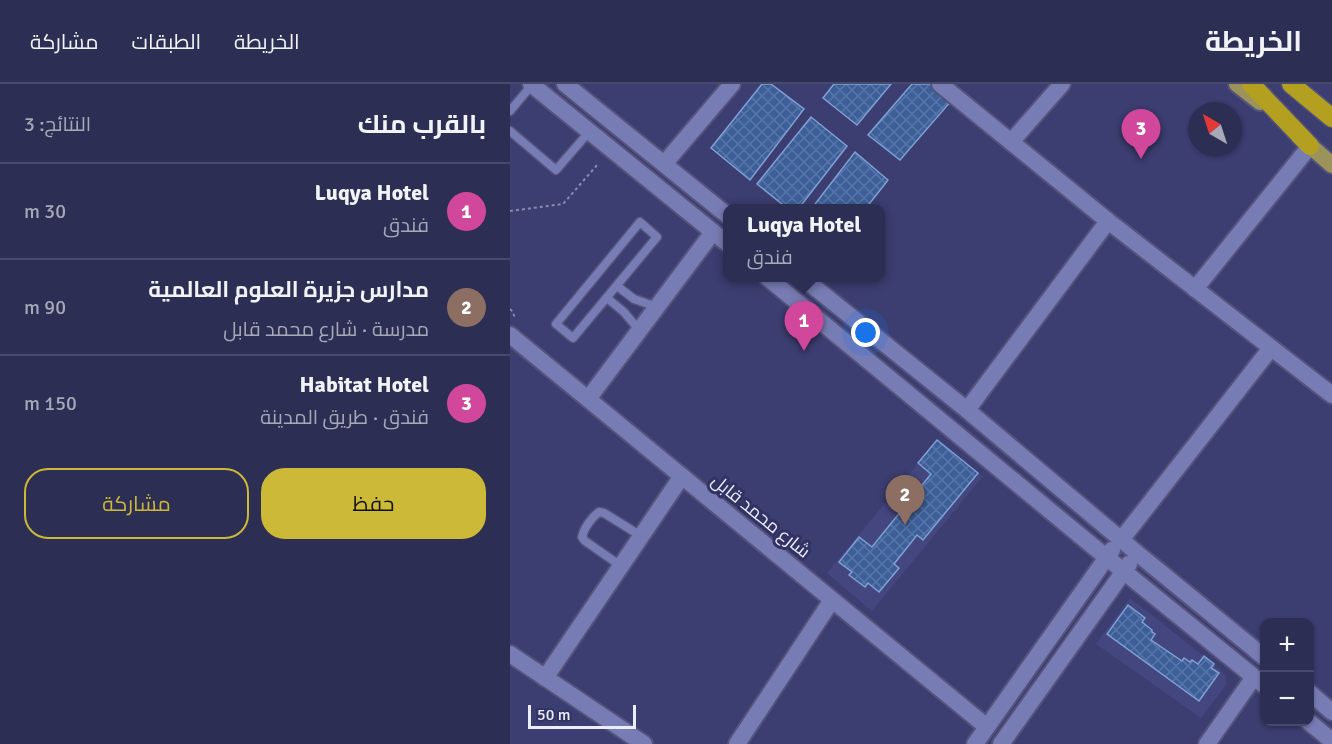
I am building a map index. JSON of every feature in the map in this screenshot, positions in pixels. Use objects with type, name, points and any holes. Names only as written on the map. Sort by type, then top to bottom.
[{"type":"highway","points":[[1251,84],[1310,146]]},
{"type":"highway","points":[[1291,84],[1332,118]]},
{"type":"main road","points":[[1237,84],[1332,165]]},
{"type":"street","points":[[532,84],[723,240]]},
{"type":"street","points":[[565,84],[723,212]]},
{"type":"street","points":[[664,164],[732,84]]},
{"type":"street","points":[[940,84],[1108,221],[1332,395]]},
{"type":"street","points":[[1011,142],[1062,84]]},
{"type":"street","points":[[1195,289],[1310,146]]},
{"type":"street","points":[[966,410],[1108,221]]},
{"type":"street","points":[[588,399],[713,232]]},
{"type":"street","points":[[773,282],[1259,681],[1207,744]]},
{"type":"street","points":[[808,282],[1260,654]]},
{"type":"street","points":[[833,331],[847,314]]},
{"type":"street","name":"شارع محمد قابل","points":[[513,335],[987,727]]},
{"type":"street","points":[[975,744],[1106,557],[1271,348]]},
{"type":"street","points":[[545,678],[682,476]]},
{"type":"street","points":[[1001,744],[1137,553]]},
{"type":"street","points":[[737,744],[832,600]]},
{"type":"street","points":[[510,654],[644,744]]},
{"type":"street","points":[[1314,696],[1332,712]]},
{"type":"street","points":[[1314,726],[1332,741]]},
{"type":"lane","points":[[510,111],[532,84]]},
{"type":"lane","points":[[510,131],[556,170],[589,132]]},
{"type":"lane","points":[[640,222],[657,237],[607,298],[573,338],[556,324],[640,222]]},
{"type":"lane","points":[[616,286],[634,299],[657,307]]},
{"type":"lane","points":[[607,298],[624,312],[639,330]]},
{"type":"lane","points":[[621,566],[585,541],[582,537],[583,532],[599,512],[641,536]]},
{"type":"path","points":[[510,211],[563,204],[598,165]]},
{"type":"path","points":[[510,309],[513,312],[513,335]]},
{"type":"shaded area","points":[[938,439],[983,476],[872,611],[827,573]]},
{"type":"shaded area","points":[[1130,598],[1226,676],[1226,685],[1201,718],[1096,644]]},
{"type":"building","points":[[762,84],[771,84],[804,109],[750,180],[711,148]]},
{"type":"building","points":[[834,84],[891,84],[857,125],[823,98]]},
{"type":"building","points":[[912,84],[930,84],[952,100],[900,160],[868,135]]},
{"type":"building","points":[[811,117],[847,146],[802,204],[782,204],[757,184]]},
{"type":"building","points":[[855,152],[888,180],[869,204],[815,204]]},
{"type":"building","points":[[937,440],[978,473],[923,540],[917,535],[894,564],[899,568],[879,592],[868,583],[865,587],[849,575],[852,572],[839,562],[859,537],[872,547],[931,474],[918,463]]},
{"type":"building","points":[[1128,605],[1145,618],[1142,622],[1155,634],[1151,640],[1182,661],[1184,658],[1198,664],[1204,656],[1214,664],[1211,668],[1219,673],[1199,701],[1107,634]]},
{"type":"place","name":"Habitat Hotel","points":[[1141,159]]},
{"type":"place","name":"Luqya Hotel","points":[[804,351]]},
{"type":"place","name":"مدارس جزيرة العلوم العالمية","points":[[905,525]]}]
